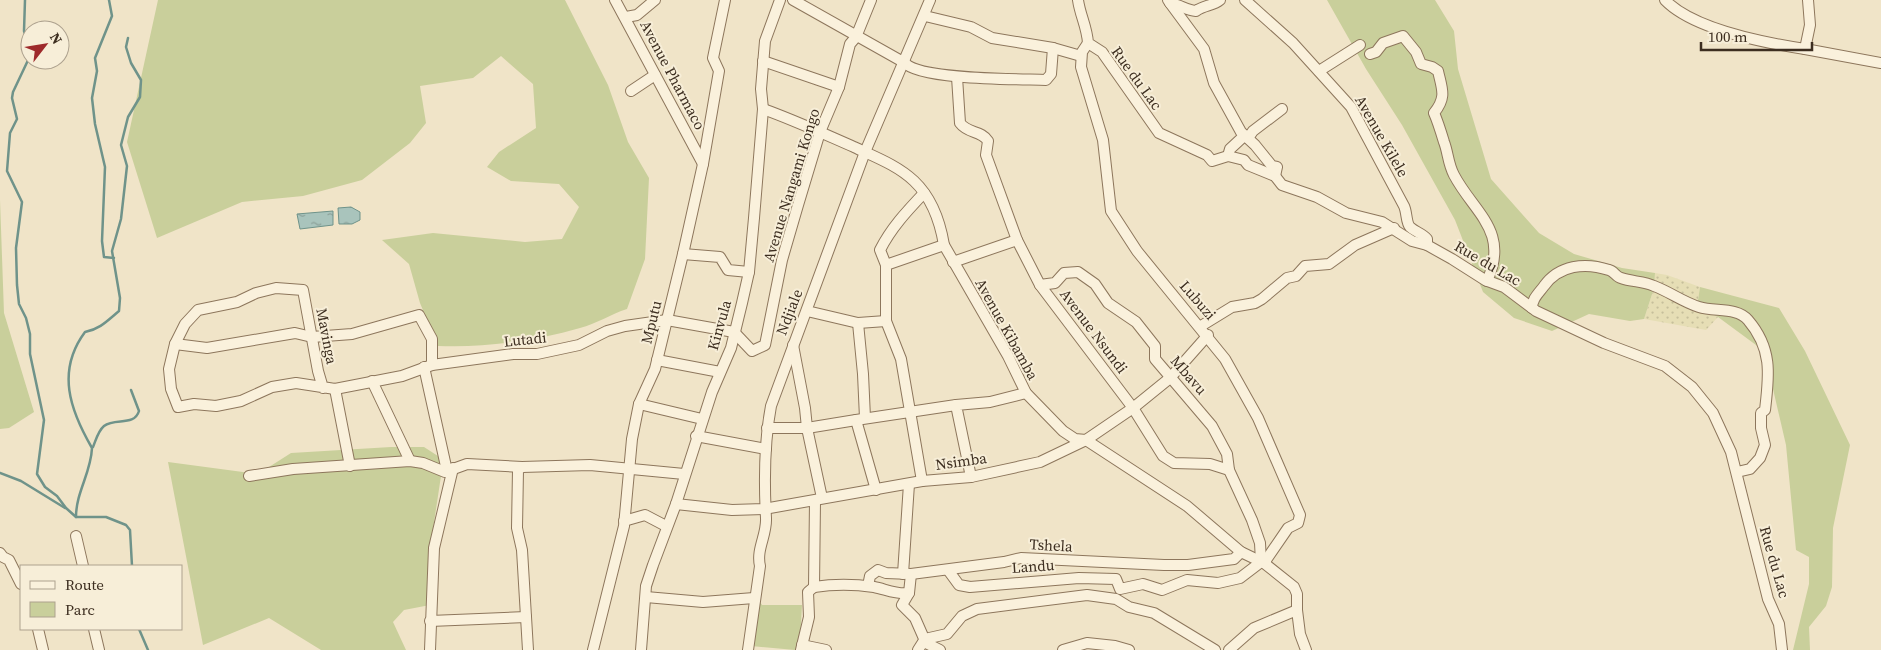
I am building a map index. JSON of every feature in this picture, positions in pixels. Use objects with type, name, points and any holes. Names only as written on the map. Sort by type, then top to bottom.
[{"type":"street","name":"Avenue Pharmaco","points":[[615,0],[626,17],[655,76],[703,164]]},
{"type":"street","points":[[626,17],[637,15],[655,0]]},
{"type":"street","name":"Mputu","points":[[593,650],[624,521],[632,439],[639,404],[657,360],[703,164],[719,71],[713,58],[726,0]]},
{"type":"street","name":"Kinvula","points":[[641,650],[648,579],[666,526],[676,504],[702,419],[731,348],[749,272],[763,109],[765,41],[780,0]]},
{"type":"street","points":[[793,0],[911,68],[957,77],[1046,80],[1051,74],[1053,48]]},
{"type":"street","name":"Avenue Nangami Kongo","points":[[734,332],[752,350],[766,343],[782,260],[820,132],[839,87],[850,44],[856,37],[871,0]]},
{"type":"street","name":"Ndjiale","points":[[748,650],[760,566],[758,557],[766,522],[764,509],[766,428],[771,406],[865,152],[905,63],[930,0]]},
{"type":"street","name":"Rue du Lac","points":[[1078,0],[1081,16],[1087,26],[1088,43],[1102,52],[1159,133],[1207,156],[1212,161],[1228,156],[1244,160],[1248,165],[1275,176],[1282,185],[1317,197],[1346,213],[1372,218],[1394,228],[1412,241],[1427,246],[1487,281],[1508,289],[1532,308],[1604,343],[1665,366],[1700,395],[1713,414],[1731,452],[1768,599],[1779,624],[1782,650]]},
{"type":"street","points":[[1169,2],[1184,5],[1190,10],[1196,11],[1202,6],[1215,5],[1220,0]]},
{"type":"street","name":"Avenue Kilele","points":[[1245,0],[1319,71],[1351,107],[1401,200],[1408,215],[1408,224],[1411,228],[1420,231],[1427,239],[1427,246]]},
{"type":"street","points":[[1665,0],[1676,12],[1730,33],[1805,49],[1881,62]]},
{"type":"street","points":[[1805,49],[1810,25],[1808,0]]},
{"type":"street","points":[[1169,2],[1204,49],[1214,83],[1246,137],[1272,166],[1277,167],[1275,176]]},
{"type":"street","points":[[925,16],[971,28],[992,38],[1053,48],[1082,56],[1088,43]]},
{"type":"street","points":[[1370,54],[1376,52],[1383,43],[1403,36],[1416,52],[1421,64],[1438,71],[1443,100],[1441,106],[1434,112],[1450,164],[1454,175],[1473,201],[1493,235],[1494,263],[1487,281]]},
{"type":"street","points":[[1319,71],[1360,45]]},
{"type":"street","name":"Lubuzi","points":[[1082,56],[1081,68],[1103,144],[1111,213],[1142,258],[1208,335],[1225,359],[1258,418],[1274,460],[1300,515],[1298,523],[1288,528],[1262,562]]},
{"type":"street","points":[[763,61],[839,87]]},
{"type":"street","points":[[631,91],[655,76]]},
{"type":"street","name":"Avenue Nsundi","points":[[957,77],[960,123],[965,129],[978,132],[988,141],[986,155],[1018,240],[1040,285],[1132,408],[1168,461],[1210,464],[1230,470]]},
{"type":"street","name":"Avenue Kibamba","points":[[763,109],[865,152],[904,172],[924,193],[941,226],[944,245],[1008,356],[1026,393],[1063,431],[1075,439],[1086,440],[1187,506],[1241,552],[1262,562],[1294,587],[1297,594],[1296,610],[1300,634],[1306,650]]},
{"type":"street","points":[[1228,156],[1230,149],[1282,109]]},
{"type":"street","points":[[922,481],[914,446],[911,410],[901,359],[886,321],[886,265],[880,250],[894,225],[924,193]]},
{"type":"street","points":[[1200,326],[1232,307],[1255,303],[1288,278],[1296,276],[1305,266],[1329,264],[1355,245],[1394,228]]},
{"type":"street","points":[[953,262],[1018,240]]},
{"type":"street","points":[[886,265],[944,245]]},
{"type":"street","points":[[683,254],[720,257],[728,270],[749,272]]},
{"type":"street","points":[[1532,308],[1532,300],[1554,274],[1568,267],[1600,268],[1612,271],[1620,278],[1654,285],[1697,307],[1714,311],[1733,312],[1747,319],[1757,333],[1767,354],[1768,379],[1765,410],[1761,413],[1760,419],[1765,445],[1760,458],[1750,469],[1737,472]]},
{"type":"street","name":"Mbavu","points":[[1040,285],[1055,283],[1064,273],[1068,274],[1072,271],[1082,274],[1095,284],[1104,299],[1136,322],[1155,346],[1155,359],[1212,426],[1227,454],[1230,470],[1260,543],[1262,562]]},
{"type":"street","name":"Mavinga","points":[[175,344],[185,324],[198,310],[237,302],[256,293],[276,288],[303,290],[320,387]]},
{"type":"street","points":[[807,311],[858,323],[886,321]]},
{"type":"street","points":[[175,344],[207,348],[295,333],[312,337],[352,334],[420,315],[432,339],[428,366],[450,470],[434,548],[430,650]]},
{"type":"street","name":"Lutadi","points":[[175,344],[169,369],[170,389],[176,405],[184,407],[194,404],[216,406],[241,401],[272,387],[296,383],[335,389],[402,376],[428,366],[513,354],[544,353],[579,345],[620,327],[667,320],[734,332]]},
{"type":"street","points":[[858,323],[863,374],[860,419],[876,490]]},
{"type":"street","name":"Nsimba","points":[[676,504],[732,510],[764,509],[922,481],[971,477],[1040,462],[1086,440],[1132,408],[1170,378],[1208,335]]},
{"type":"street","points":[[793,344],[805,408],[818,499],[814,588]]},
{"type":"street","points":[[657,360],[720,372]]},
{"type":"street","points":[[372,382],[410,461]]},
{"type":"street","points":[[335,389],[350,466]]},
{"type":"street","points":[[766,428],[807,428],[911,410],[990,402],[1026,393]]},
{"type":"street","points":[[639,404],[702,419]]},
{"type":"street","points":[[956,405],[971,477]]},
{"type":"street","points":[[696,436],[766,449]]},
{"type":"street","points":[[250,476],[293,469],[410,461],[450,470],[467,464],[522,467],[590,466],[684,474]]},
{"type":"street","points":[[522,467],[518,470],[517,528],[522,550],[528,650]]},
{"type":"street","points":[[909,484],[908,593],[902,605],[915,618],[925,640],[940,650]]},
{"type":"street","points":[[624,521],[645,515],[666,526]]},
{"type":"street","points":[[76,536],[83,565]]},
{"type":"street","name":"Tshela","points":[[868,586],[870,576],[874,571],[907,574],[938,569],[948,570],[1021,558],[1188,565],[1234,559],[1241,552]]},
{"type":"street","points":[[0,553],[3,557],[10,560],[20,582]]},
{"type":"street","name":"Landu","points":[[948,570],[959,585],[970,587],[1079,578],[1116,579],[1120,589],[1143,584],[1162,590],[1187,580],[1218,583],[1240,578],[1262,562]]},
{"type":"street","points":[[826,650],[802,648],[809,617],[808,592],[814,588],[847,584],[868,586],[901,594],[908,593]]},
{"type":"street","points":[[918,650],[925,640],[945,636],[962,616],[977,609],[1086,596],[1116,599],[1129,608],[1154,613],[1215,650]]},
{"type":"street","points":[[646,597],[703,602],[754,598]]},
{"type":"street","points":[[1229,650],[1254,629],[1296,610]]},
{"type":"street","points":[[430,621],[526,617]]},
{"type":"street","points":[[38,630],[44,650]]},
{"type":"street","points":[[94,630],[99,650]]},
{"type":"street","points":[[1063,650],[1086,643],[1129,650]]},
{"type":"shaded area","points":[[1655,273],[1667,275],[1700,287],[1697,307],[1718,317],[1706,330],[1644,319],[1654,288]]},
{"type":"green space","points":[[158,0],[565,0],[608,85],[628,142],[649,178],[645,259],[627,309],[598,322],[545,337],[492,345],[438,346],[420,303],[409,264],[382,240],[433,233],[525,242],[562,239],[579,207],[559,184],[511,181],[487,167],[499,152],[536,128],[533,84],[501,56],[473,78],[420,86],[426,123],[410,143],[362,180],[303,196],[242,202],[157,238],[127,142]]},
{"type":"green space","points":[[1327,0],[1435,0],[1454,31],[1458,69],[1491,179],[1539,233],[1574,254],[1622,268],[1655,273],[1654,288],[1644,319],[1630,321],[1589,314],[1552,331],[1514,318],[1483,292],[1455,220],[1402,125],[1366,69]]},
{"type":"green space","points":[[0,200],[4,313],[34,412],[9,428],[0,429]]},
{"type":"green space","points":[[1700,287],[1779,308],[1805,351],[1850,445],[1833,528],[1832,587],[1826,606],[1809,627],[1810,650],[1793,650],[1809,584],[1809,557],[1796,550],[1786,445],[1770,376],[1770,361],[1756,345],[1718,317],[1697,307]]},
{"type":"green space","points":[[424,447],[441,458],[441,476],[430,549],[430,605],[404,610],[393,622],[406,650],[321,650],[269,618],[203,645],[168,462],[258,474],[291,453]]},
{"type":"green space","points":[[759,600],[762,605],[802,605],[800,642],[795,650],[751,646]]},
{"type":"water","points":[[351,207],[360,212],[360,220],[352,224],[339,224],[338,208]]},
{"type":"water","points":[[333,211],[333,225],[300,229],[297,214]]},
{"type":"waterway","points":[[24,20],[25,0]]},
{"type":"waterway","points":[[109,0],[112,16],[95,58],[97,71],[92,98],[95,124],[105,167],[102,241],[104,257],[114,258]]},
{"type":"waterway","points":[[76,517],[78,499],[89,466],[92,448],[72,405],[69,376],[71,361],[76,347],[85,332],[99,327],[119,311],[120,298],[112,251],[121,219],[127,166],[121,145],[128,117],[140,97],[141,80],[131,63],[126,47],[128,38]]},
{"type":"waterway","points":[[23,70],[12,98],[17,119],[10,133],[7,171],[22,202],[16,248],[17,285],[19,304],[26,318],[30,334],[30,354],[44,420],[37,474],[45,487],[57,496],[76,517],[106,517],[126,525],[130,530],[132,565]]},
{"type":"waterway","points":[[93,447],[102,428],[108,423],[129,420],[137,416],[139,411],[131,390]]},
{"type":"waterway","points":[[0,473],[21,481],[65,508]]},
{"type":"waterway","points":[[139,630],[148,650]]}]
